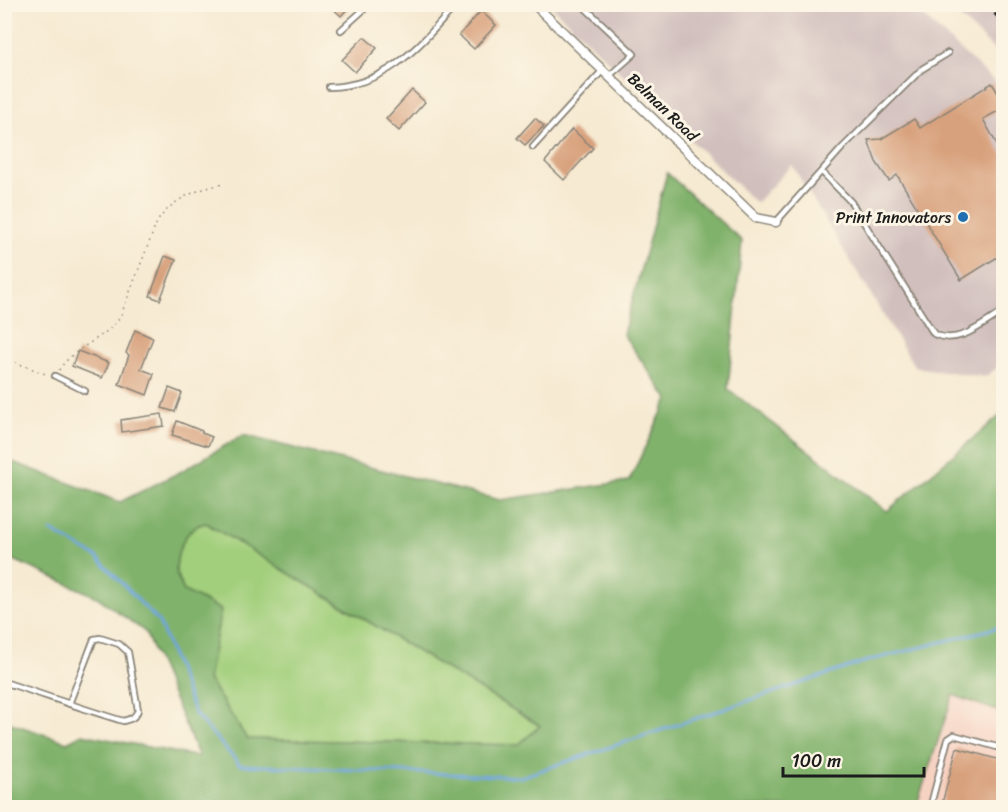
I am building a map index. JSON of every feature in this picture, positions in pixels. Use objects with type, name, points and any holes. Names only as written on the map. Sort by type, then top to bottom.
[{"type":"street","name":"Belman Road","points":[[534,4],[756,218],[776,222]]},
{"type":"lane","points":[[341,30],[370,4]]},
{"type":"lane","points":[[329,87],[358,85],[385,73],[415,49],[457,4]]},
{"type":"lane","points":[[532,147],[606,73],[634,54],[581,4]]},
{"type":"lane","points":[[776,222],[843,147],[922,69],[948,52]]},
{"type":"lane","points":[[822,172],[851,202],[934,334],[944,339],[956,338],[1004,311]]},
{"type":"lane","points":[[55,376],[84,391]]},
{"type":"lane","points":[[4,682],[69,704],[123,721],[136,716],[138,710],[130,659],[125,648],[120,644],[100,638],[94,639],[69,704]]},
{"type":"lane","points":[[930,807],[948,739],[954,735],[1004,749]]},
{"type":"path","points":[[4,358],[25,368],[55,376],[70,356],[103,336],[117,323],[164,212],[178,199],[223,184]]},
{"type":"shaded area","points":[[550,5],[911,5],[1003,89],[1003,363],[985,377],[915,367],[792,165],[756,203]]},
{"type":"shaded area","points":[[947,5],[1003,5],[1003,58]]},
{"type":"shaded area","points":[[953,695],[1003,713],[1003,807],[916,808]]},
{"type":"green space","points":[[667,173],[742,241],[728,389],[887,511],[1003,413],[1003,713],[953,695],[916,807],[5,807],[5,721],[67,742],[82,734],[199,757],[145,632],[97,597],[5,556],[5,459],[120,502],[180,472],[243,435],[500,500],[629,481],[668,399],[623,334]],"holes":[[[206,523],[540,726],[518,745],[247,739],[208,679],[221,610],[184,591],[177,577],[178,554],[184,540],[193,529]]]},
{"type":"green space","points":[[206,523],[540,726],[518,745],[247,739],[208,679],[221,610],[184,591],[176,574],[178,553],[184,540],[193,529]]},
{"type":"building","points":[[328,4],[352,4],[341,16]]},
{"type":"building","points":[[481,11],[496,25],[474,49],[459,35]]},
{"type":"building","points":[[364,37],[377,48],[355,72],[342,60]]},
{"type":"building","name":"Print Innovators","points":[[992,83],[1004,103],[1004,108],[983,119],[1004,157],[1004,253],[961,280],[897,175],[889,181],[876,162],[868,140],[881,139],[914,119],[920,128]]},
{"type":"building","points":[[412,90],[425,102],[399,131],[386,119]]},
{"type":"building","points":[[535,118],[544,126],[525,145],[517,138]]},
{"type":"building","points":[[572,129],[593,148],[564,180],[545,162]]},
{"type":"building","points":[[165,256],[176,260],[160,300],[150,296]]},
{"type":"building","points":[[135,330],[153,338],[141,369],[154,374],[147,395],[119,384],[129,355],[126,353]]},
{"type":"building","points":[[78,351],[109,363],[102,378],[72,366]]},
{"type":"building","points":[[169,388],[182,393],[175,412],[162,408]]},
{"type":"building","points":[[162,414],[164,426],[122,432],[121,420]]},
{"type":"building","points":[[177,421],[212,437],[208,446],[172,435]]},
{"type":"building","points":[[957,748],[1004,761],[1004,807],[941,807]]},
{"type":"waterway","points":[[51,531],[97,557],[159,622],[195,714],[240,765],[521,777],[867,661],[1004,626]]},
{"type":"railway","points":[[985,4],[1004,23]]},
{"type":"place","name":"Print Innovators","points":[[963,217]]}]
